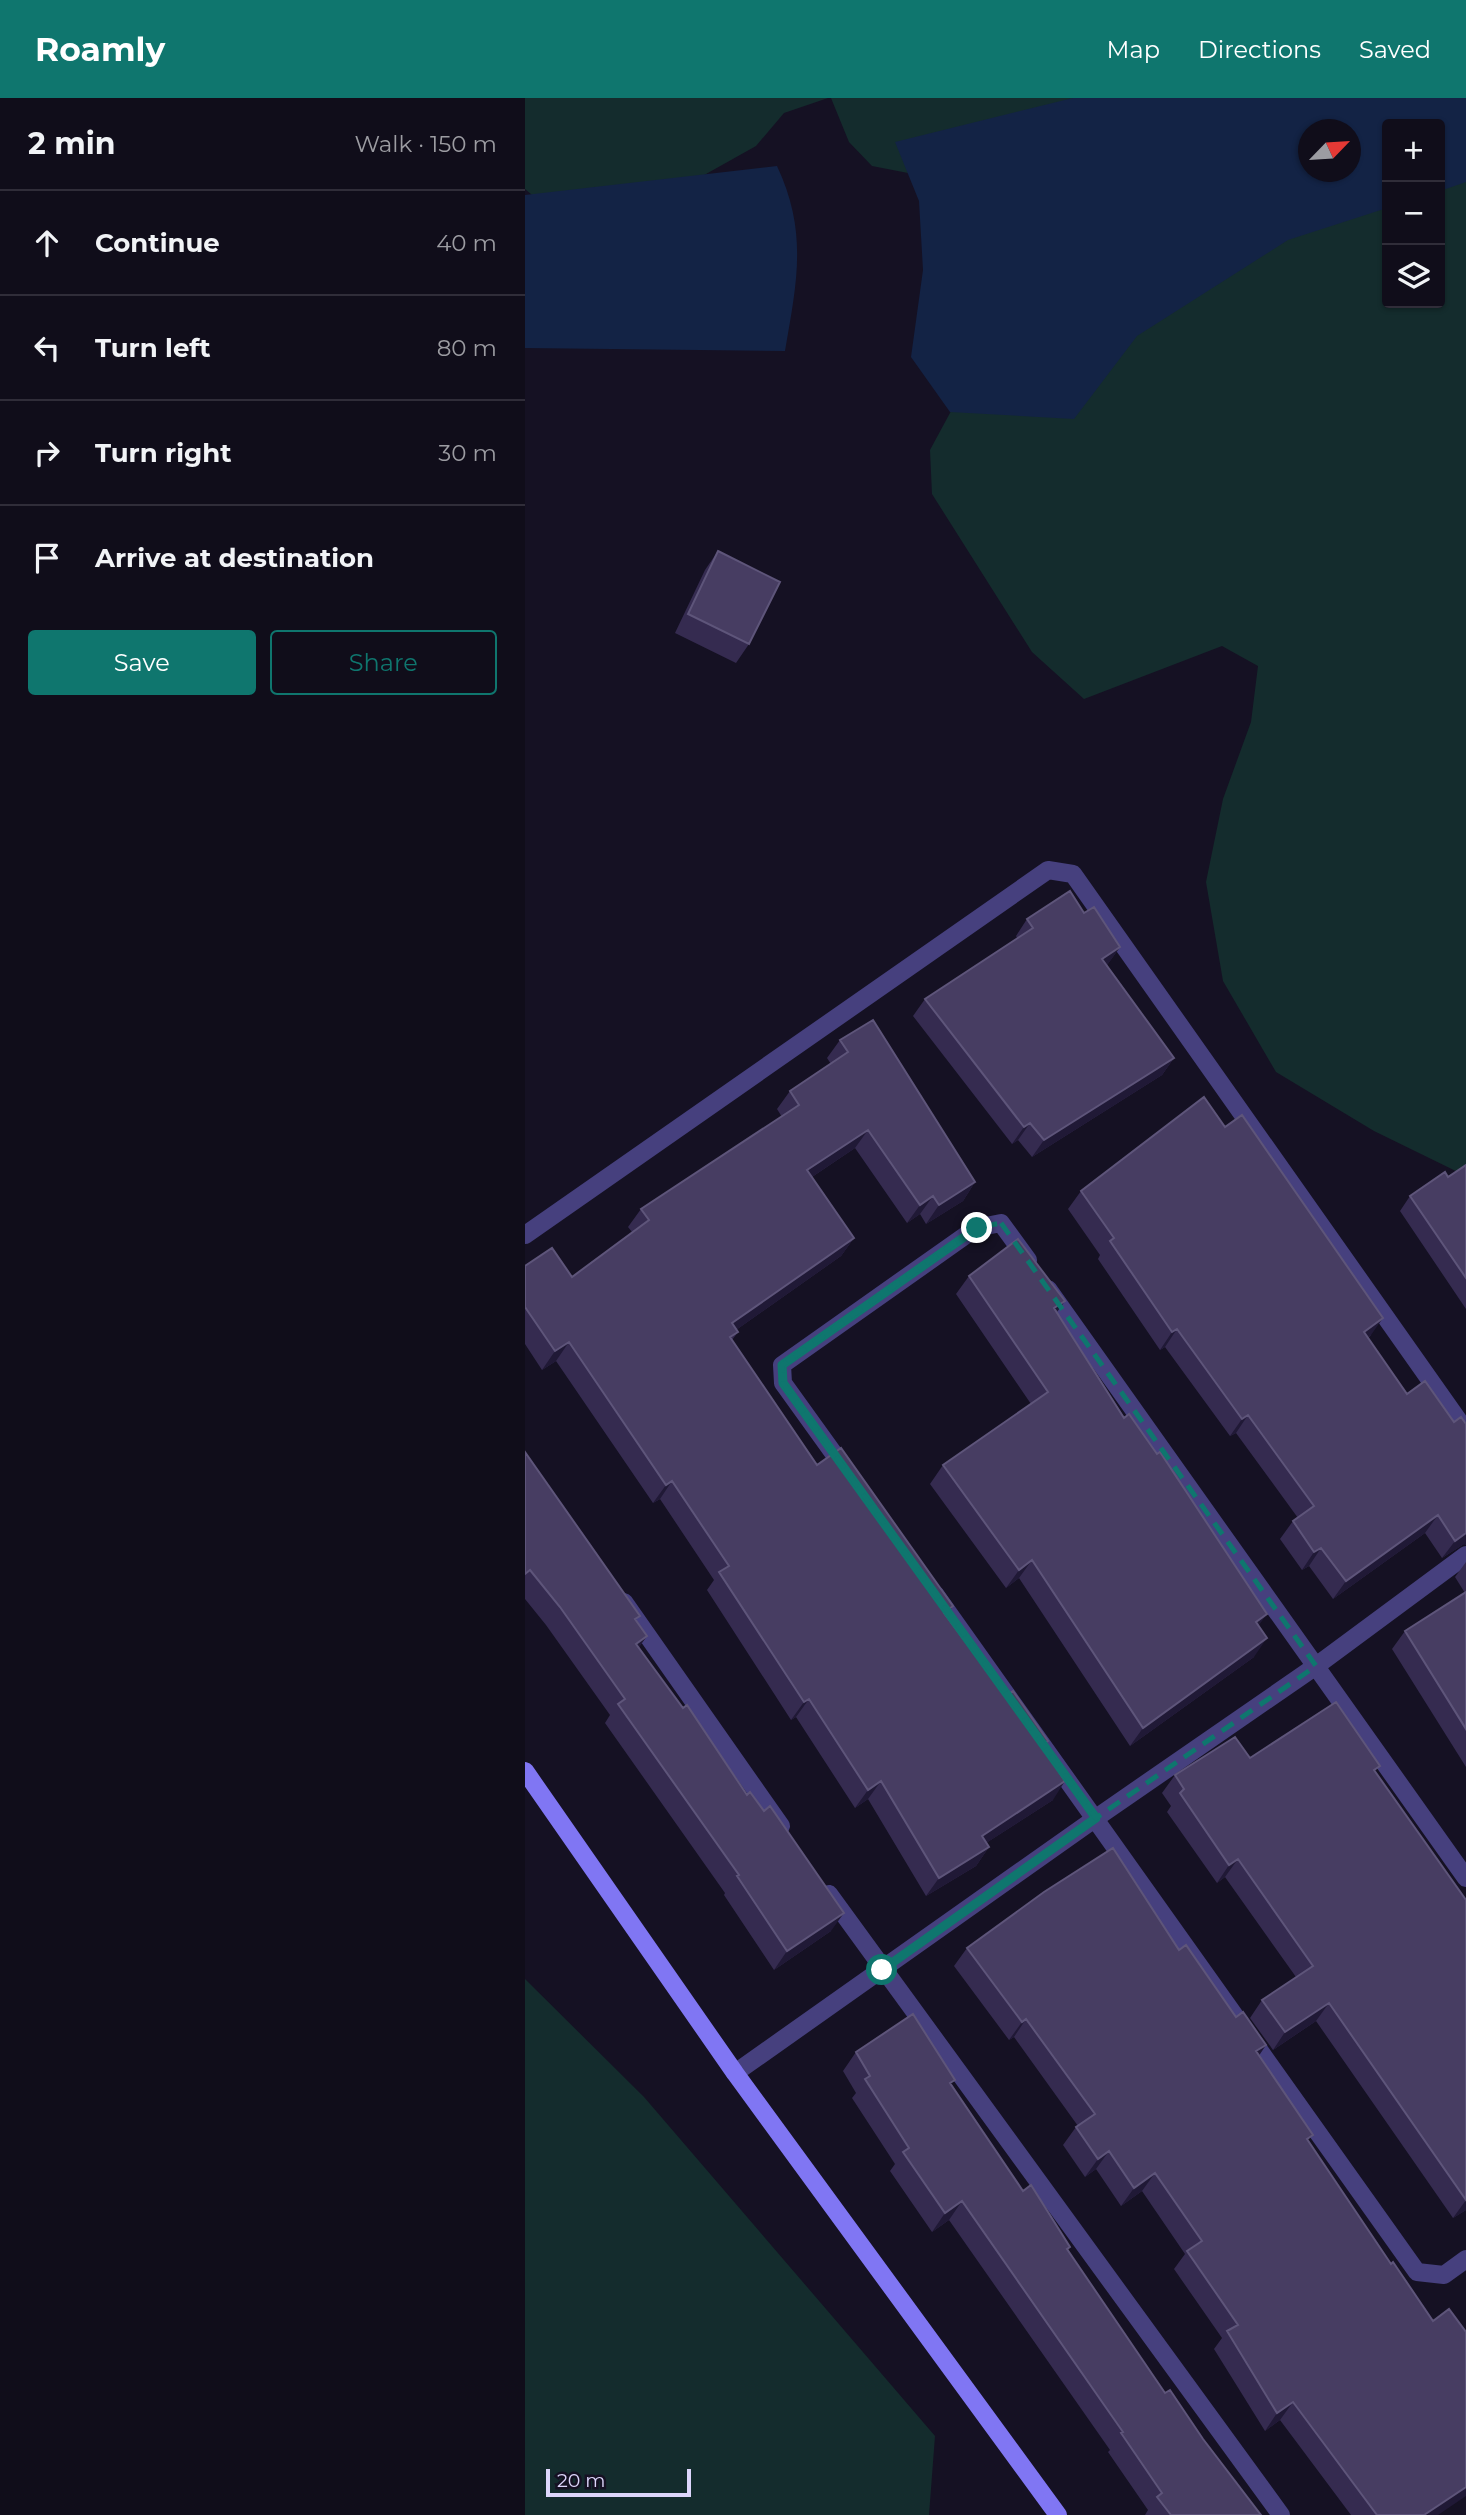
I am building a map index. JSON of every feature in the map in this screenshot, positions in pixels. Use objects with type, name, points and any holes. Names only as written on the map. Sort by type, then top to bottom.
[{"type":"street","points":[[525,1235],[1048,870],[1073,874],[1466,1431]]},
{"type":"street","points":[[855,1483],[783,1383],[782,1365],[977,1228],[1002,1223],[1466,1878]]},
{"type":"street","points":[[736,2073],[1316,1666],[1466,1555]]},
{"type":"street","points":[[927,1584],[1417,2272],[1444,2274],[1466,2259]]},
{"type":"street","points":[[612,1586],[795,1846]]},
{"type":"street","points":[[525,1771],[736,2073],[1058,2515]]},
{"type":"street","points":[[818,1879],[1281,2515]]},
{"type":"highlighted area","points":[[1001,1223],[1316,1666],[1096,1818],[783,1383],[782,1365],[976,1228]]},
{"type":"green space","points":[[525,98],[828,98],[784,113],[756,146],[656,202],[550,210],[525,189]]},
{"type":"green space","points":[[831,98],[1193,98],[939,179],[872,166],[849,142]]},
{"type":"green space","points":[[1466,145],[1466,1176],[1374,1131],[1276,1072],[1223,981],[1206,882],[1223,799],[1251,722],[1258,666],[1222,646],[1084,699],[1032,652],[932,494],[930,450],[984,350],[1331,182],[1361,182],[1361,168],[1382,157],[1382,308],[1445,308],[1445,147]]},
{"type":"green space","points":[[525,1979],[644,2097],[935,2436],[929,2515],[525,2515]]},
{"type":"water","points":[[1073,98],[1466,98],[1466,182],[1445,189],[1445,119],[1382,119],[1382,210],[1288,240],[1137,336],[1074,419],[950,412],[911,357],[923,270],[919,201],[895,142]]},
{"type":"water","points":[[777,166],[793,213],[797,257],[785,351],[525,348],[525,195]]},
{"type":"building","points":[[718,551],[780,582],[749,644],[688,614]]},
{"type":"building","points":[[1070,891],[1084,913],[1094,907],[1120,947],[1102,959],[1174,1058],[1044,1140],[1030,1123],[1024,1127],[925,999],[1033,928],[1027,919]]},
{"type":"building","points":[[873,1020],[975,1182],[939,1205],[933,1196],[920,1205],[868,1130],[807,1170],[854,1238],[732,1323],[738,1332],[730,1337],[817,1465],[841,1448],[953,1606],[944,1613],[1006,1696],[1013,1691],[1048,1741],[1041,1745],[1065,1781],[982,1836],[989,1847],[939,1878],[881,1781],[868,1790],[809,1699],[804,1702],[719,1572],[729,1566],[672,1481],[666,1485],[569,1342],[555,1351],[525,1307],[525,1266],[552,1248],[572,1277],[649,1220],[641,1209],[799,1105],[790,1091],[848,1052],[840,1040]]},
{"type":"building","points":[[1204,1097],[1225,1127],[1242,1115],[1383,1318],[1364,1332],[1407,1394],[1425,1381],[1454,1422],[1461,1417],[1466,1424],[1466,1533],[1455,1541],[1438,1515],[1346,1581],[1321,1548],[1314,1552],[1293,1521],[1314,1506],[1248,1415],[1242,1419],[1177,1329],[1172,1332],[1110,1241],[1114,1238],[1081,1191]]},
{"type":"building","points":[[1466,1165],[1466,1278],[1410,1196],[1445,1172],[1448,1177]]},
{"type":"building","points":[[1018,1239],[1065,1301],[1054,1308],[1124,1418],[1129,1414],[1157,1454],[1160,1452],[1267,1614],[1256,1622],[1267,1638],[1143,1728],[1032,1560],[1019,1570],[943,1465],[1048,1392],[969,1276]]},
{"type":"building","points":[[525,1452],[640,1616],[635,1619],[647,1636],[636,1644],[683,1708],[687,1705],[747,1795],[750,1792],[764,1811],[770,1806],[844,1913],[787,1951],[737,1876],[739,1875],[618,1704],[625,1699],[560,1607],[530,1570],[525,1574]]},
{"type":"building","points":[[1466,1592],[1466,1729],[1405,1631]]},
{"type":"building","points":[[1336,1702],[1380,1766],[1374,1770],[1466,1900],[1466,2200],[1329,2003],[1285,2032],[1262,2000],[1313,1966],[1238,1859],[1229,1865],[1180,1793],[1184,1789],[1175,1775],[1235,1737],[1250,1758]]},
{"type":"building","points":[[1113,1848],[1179,1950],[1186,1945],[1236,2017],[1243,2012],[1266,2045],[1256,2051],[1313,2135],[1307,2139],[1391,2264],[1393,2262],[1433,2321],[1449,2309],[1466,2332],[1466,2487],[1424,2515],[1377,2515],[1293,2402],[1277,2413],[1227,2331],[1238,2325],[1187,2251],[1202,2241],[1155,2173],[1134,2188],[1109,2151],[1098,2159],[1076,2127],[1095,2114],[1026,2019],[1022,2022],[967,1948],[1044,1892]]},
{"type":"building","points":[[913,2014],[955,2080],[950,2083],[1023,2191],[1031,2185],[1070,2247],[1067,2249],[1165,2393],[1170,2390],[1203,2439],[1261,2515],[1171,2515],[1157,2497],[1162,2493],[1121,2433],[1123,2432],[962,2201],[945,2213],[903,2152],[909,2148],[865,2079],[870,2076],[856,2052]]},
{"type":"route","points":[[882,1970],[1096,1818],[783,1383],[782,1365],[977,1228]]}]
